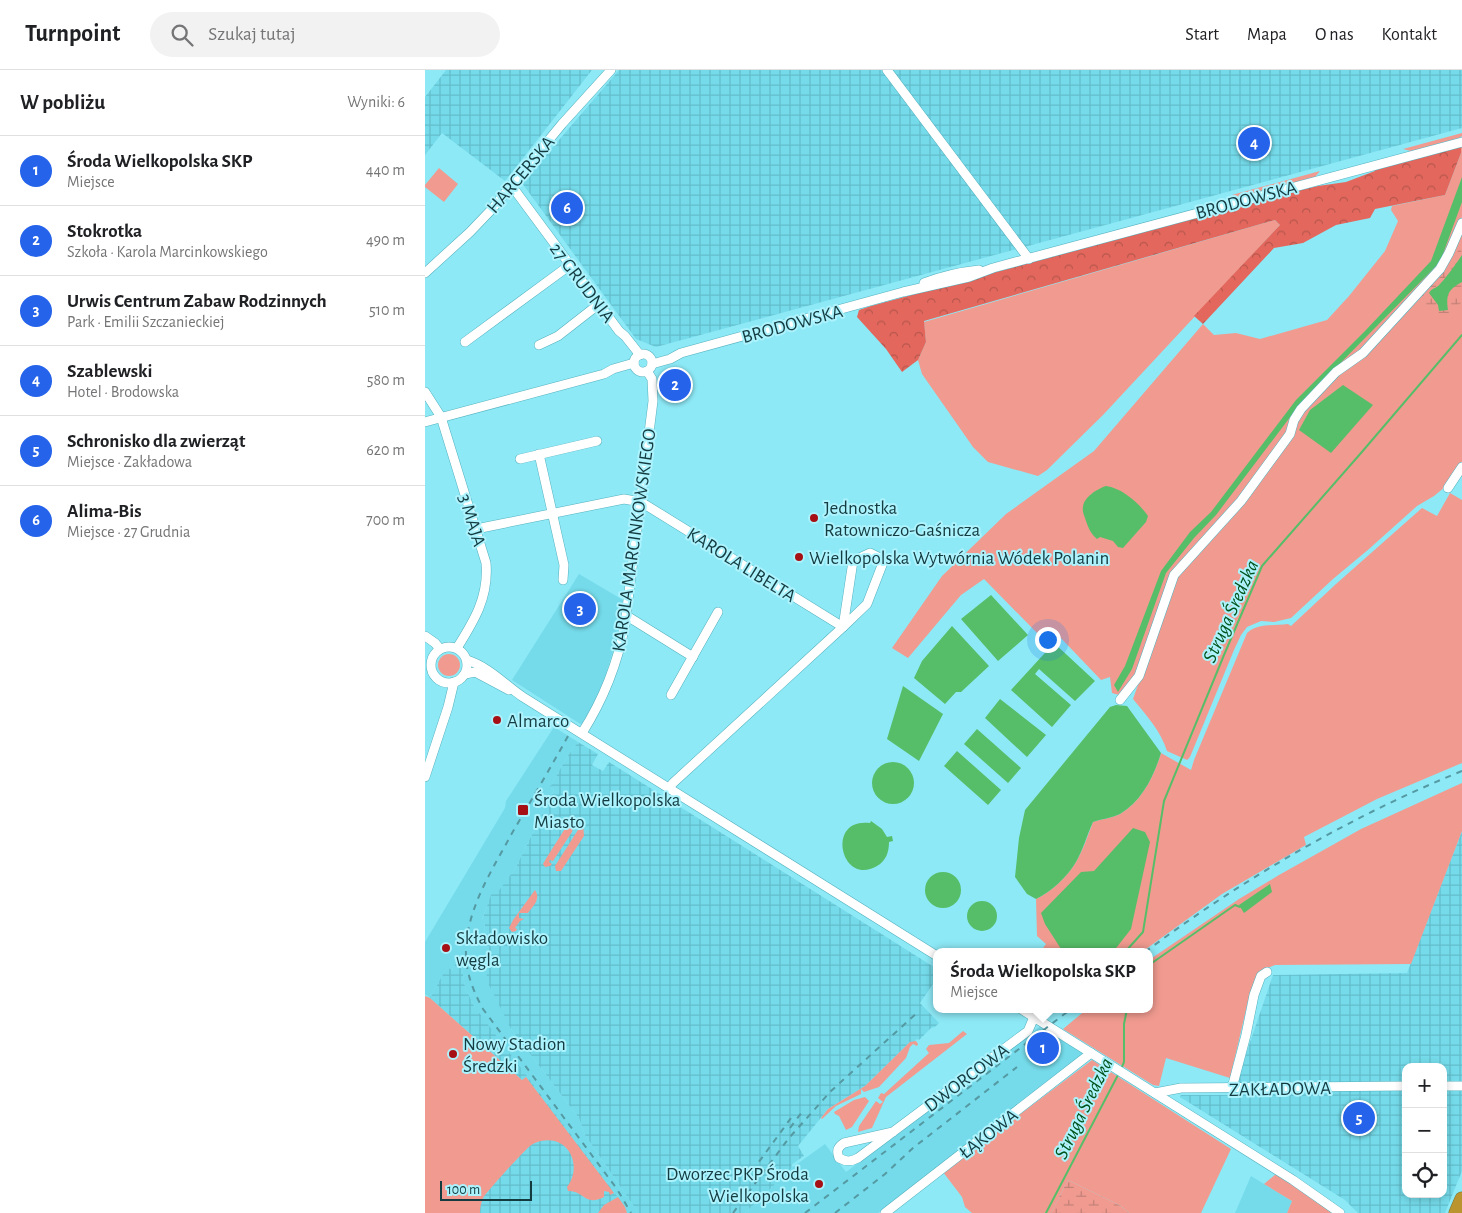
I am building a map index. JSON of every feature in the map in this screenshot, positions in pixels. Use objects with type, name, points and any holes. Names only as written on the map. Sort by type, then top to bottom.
[{"type":"highway","points":[[1456,1213],[1462,1199]]},
{"type":"street","name":"HARCERSKA","points":[[425,273],[470,232],[562,124],[611,70]]},
{"type":"street","points":[[887,70],[1029,258]]},
{"type":"street","name":"BRODOWSKA","points":[[650,364],[670,359],[681,353],[903,292],[946,283],[1029,258],[1462,142]]},
{"type":"street","name":"27 GRUDNIA","points":[[511,185],[619,331],[622,339],[637,361]]},
{"type":"street","points":[[1120,700],[1139,676],[1175,575],[1241,501],[1290,434],[1294,420],[1301,409],[1337,372],[1363,353],[1440,270],[1462,223]]},
{"type":"street","points":[[465,342],[570,265]]},
{"type":"street","points":[[539,345],[558,336],[599,304]]},
{"type":"street","points":[[425,422],[604,374],[615,374],[637,361],[643,354],[650,364],[643,372],[637,361]]},
{"type":"street","name":"KAROLA MARCINKOWSKIEGO","points":[[582,733],[598,706],[611,676],[627,616],[654,395],[650,364]]},
{"type":"street","name":"3 MAJA","points":[[425,392],[441,417],[477,529],[486,564],[486,586],[481,608],[457,648]]},
{"type":"street","points":[[520,459],[597,441]]},
{"type":"street","points":[[539,454],[564,565],[563,580]]},
{"type":"street","points":[[1448,488],[1462,468]]},
{"type":"street","points":[[477,529],[624,499],[641,502]]},
{"type":"street","name":"KAROLA LIBELTA","points":[[641,502],[843,627]]},
{"type":"street","points":[[669,788],[843,627],[867,604],[884,560],[870,553],[853,561],[843,627]]},
{"type":"street","points":[[671,695],[718,612]]},
{"type":"street","points":[[627,616],[693,657]]},
{"type":"street","points":[[425,636],[440,649]]},
{"type":"street","points":[[448,647],[457,648],[467,660],[465,674],[454,682],[441,681],[429,674],[432,659],[440,649],[448,647]]},
{"type":"street","points":[[467,660],[503,680],[516,693]]},
{"type":"street","points":[[465,674],[479,674],[516,693],[933,953]]},
{"type":"street","points":[[425,777],[448,707],[454,682]]},
{"type":"street","points":[[1232,1088],[1246,1035],[1253,995],[1261,976],[1267,972]]},
{"type":"street","points":[[1028,1013],[1303,1186],[1340,1213]]},
{"type":"street","name":"DWORCOWA","points":[[893,1132],[844,1143],[838,1147],[839,1158],[844,1161],[851,1161],[893,1132],[1028,1031],[1034,1017]]},
{"type":"street","name":"ŁĄKOWA","points":[[885,1213],[1094,1056]]},
{"type":"street","name":"ZAKŁADOWA","points":[[1155,1094],[1181,1088],[1402,1086]]},
{"type":"street","points":[[1447,1086],[1462,1086]]},
{"type":"shaded area","points":[[446,70],[592,70],[505,181],[442,133],[425,155],[425,97]]},
{"type":"shaded area","points":[[619,70],[1462,70],[1462,128],[656,347],[636,339],[522,183]]},
{"type":"shaded area","points":[[1462,177],[1462,202],[1440,262],[1300,404],[1216,515],[1194,538],[1166,573],[1132,669],[1118,692],[1114,685],[1125,666],[1161,571],[1190,532],[1211,512],[1296,400],[1431,261]]},
{"type":"shaded area","points":[[1462,255],[1462,282],[1449,293],[1447,300],[1448,310],[1439,311],[1438,305],[1429,293],[1444,280]]},
{"type":"shaded area","points":[[1343,385],[1373,405],[1331,453],[1299,430],[1310,410]]},
{"type":"shaded area","points":[[1106,486],[1112,487],[1130,497],[1148,516],[1146,522],[1123,548],[1118,547],[1113,541],[1100,537],[1097,539],[1089,530],[1083,513],[1084,503],[1088,497]]},
{"type":"shaded area","points":[[579,574],[623,600],[617,638],[606,674],[592,709],[582,725],[512,680]]},
{"type":"shaded area","points":[[991,595],[1028,635],[998,661],[961,619]]},
{"type":"shaded area","points":[[952,626],[989,666],[961,692],[956,692],[945,704],[914,678],[922,661]]},
{"type":"shaded area","points":[[1054,643],[1095,681],[1075,701],[1039,669],[1035,674],[1071,705],[1052,727],[1011,690]]},
{"type":"shaded area","points":[[903,686],[943,714],[919,761],[887,739]]},
{"type":"shaded area","points":[[1000,699],[1046,735],[1027,757],[985,718]]},
{"type":"shaded area","points":[[1116,705],[1127,706],[1161,753],[1155,770],[1141,795],[1128,809],[1120,814],[1093,822],[1081,853],[1073,867],[1053,888],[1036,899],[1027,894],[1015,877],[1019,838],[1025,810],[1110,707]]},
{"type":"shaded area","points":[[554,727],[578,742],[550,787],[554,790],[515,869],[497,894],[492,893],[482,919],[485,924],[484,933],[511,1029],[579,1118],[585,1135],[637,1213],[627,1213],[618,1197],[484,1022],[465,987],[460,958],[452,970],[447,968],[430,998],[425,994],[425,942],[505,808],[506,801]]},
{"type":"shaded area","points":[[977,729],[1021,768],[1008,783],[964,744]]},
{"type":"shaded area","points":[[578,742],[598,754],[592,765],[603,771],[609,762],[933,966],[933,984],[920,1003],[939,1023],[919,1040],[910,1042],[865,1086],[828,1109],[798,1146],[804,1156],[791,1165],[793,1167],[745,1213],[637,1213],[585,1135],[579,1118],[511,1029],[487,981],[485,924],[482,920],[492,892],[497,893],[515,869],[554,790],[550,787]]},
{"type":"shaded area","points":[[957,751],[1001,790],[988,805],[944,766]]},
{"type":"shaded area","points":[[897,762],[905,765],[911,771],[914,783],[911,795],[905,801],[889,804],[881,801],[875,795],[872,779],[875,771],[881,765]]},
{"type":"shaded area","points":[[871,821],[882,829],[887,837],[892,836],[893,841],[889,842],[888,853],[883,862],[865,870],[854,867],[847,860],[843,850],[843,840],[847,830],[856,824],[870,823]]},
{"type":"shaded area","points":[[1133,828],[1145,832],[1150,842],[1131,929],[1116,948],[1060,948],[1045,924],[1041,913],[1081,872],[1094,871]]},
{"type":"shaded area","points":[[1462,831],[1462,1171],[1445,1213],[1358,1213],[1345,1200],[1180,1097],[1181,1095],[1232,1095],[1273,975],[1407,973]]},
{"type":"shaded area","points":[[943,872],[950,873],[956,877],[960,883],[960,897],[956,903],[950,907],[943,908],[936,907],[930,903],[926,897],[925,890],[926,883],[930,877],[936,873]]},
{"type":"shaded area","points":[[1270,884],[1272,892],[1244,913],[1239,905]]},
{"type":"shaded area","points":[[982,901],[988,902],[996,910],[996,922],[988,930],[982,931],[976,930],[968,922],[967,916],[968,910],[976,902]]},
{"type":"shaded area","points":[[460,957],[465,987],[474,1006],[618,1197],[627,1213],[452,1213],[522,1080],[430,998],[447,967],[452,970]]},
{"type":"shaded area","points":[[1041,1026],[1085,1053],[878,1213],[745,1213],[793,1167],[825,1144],[846,1172]]},
{"type":"shaded area","points":[[1251,1176],[1292,1201],[1287,1213],[1235,1213]]},
{"type":"green space","points":[[1462,133],[1462,136],[1459,138],[1411,151],[1403,149]]},
{"type":"green space","points":[[1461,146],[1462,217],[1442,263],[1376,336],[1309,398],[1288,433],[1234,505],[1172,574],[1137,675],[1119,695],[1112,693],[1110,677],[1101,680],[1057,634],[1037,633],[984,579],[961,595],[908,658],[892,648],[942,576],[1006,514],[1094,451],[1203,324],[1214,335],[1236,333],[1260,339],[1327,320],[1385,251],[1398,221],[1391,210],[1392,206],[1445,195],[1461,153]]},
{"type":"green space","points":[[1461,146],[1461,153],[1445,195],[1375,209],[1370,218],[1336,225],[1303,243],[1274,248],[1203,324],[1194,316],[1280,225],[1275,220],[924,321],[926,342],[918,360],[902,372],[886,349],[857,317],[859,310],[871,306],[1282,194],[1346,182],[1375,170]]},
{"type":"green space","points":[[439,168],[458,184],[444,202],[425,187]]},
{"type":"green space","points":[[1320,171],[1315,177],[1236,198],[1232,195]]},
{"type":"green space","points":[[1275,220],[1280,225],[1103,415],[1047,470],[1038,476],[988,462],[973,447],[922,374],[918,360],[926,342],[924,322]]},
{"type":"green space","points":[[1462,229],[1462,462],[1445,487],[1417,506],[1291,618],[1274,622],[1261,621],[1247,627],[1234,650],[1190,757],[1187,760],[1167,751],[1157,730],[1133,699],[1176,576],[1244,501],[1303,411],[1430,283]]},
{"type":"green space","points":[[1462,245],[1462,255],[1458,263],[1438,286],[1432,288],[1429,293],[1438,305],[1448,309],[1447,299],[1449,292],[1462,282],[1462,302],[1441,320],[1417,301],[1439,279]]},
{"type":"green space","points":[[1450,493],[1462,500],[1462,763],[1377,799],[1304,837],[1306,845],[1222,894],[1148,948],[1043,948],[1046,944],[1037,936],[1036,899],[1053,888],[1073,867],[1081,853],[1093,822],[1120,814],[1128,809],[1141,795],[1151,779],[1161,753],[1191,770],[1247,633],[1261,626],[1288,624],[1291,626],[1422,508],[1437,516]]},
{"type":"green space","points":[[449,654],[457,657],[460,665],[457,673],[449,676],[441,673],[438,665],[441,657]]},
{"type":"green space","points":[[1462,783],[1462,831],[1411,964],[1275,965],[1260,971],[1250,993],[1230,1078],[1166,1058],[1159,1086],[1153,1085],[1063,1029],[1082,1013],[1153,1013],[1153,957],[1239,899],[1361,829]]},
{"type":"green space","points":[[573,816],[575,818],[572,832],[553,861],[550,860],[549,862],[552,864],[545,867],[543,864]]},
{"type":"green space","points":[[583,822],[584,836],[561,871],[556,871],[555,866]]},
{"type":"green space","points":[[535,890],[537,893],[536,902],[528,913],[519,913],[519,918],[524,919],[515,928],[517,929],[516,931],[512,932],[509,928],[513,920]]},
{"type":"green space","points":[[425,996],[430,998],[522,1080],[526,1077],[614,1193],[610,1195],[609,1192],[604,1191],[604,1197],[592,1200],[573,1191],[568,1191],[567,1187],[572,1179],[574,1170],[571,1154],[566,1147],[559,1143],[551,1140],[541,1141],[530,1146],[492,1187],[483,1198],[480,1213],[425,1213]]},
{"type":"green space","points":[[963,1031],[967,1034],[886,1097],[872,1128],[858,1132],[859,1126],[876,1101],[880,1104],[883,1102],[878,1098],[881,1093],[884,1094],[929,1053],[926,1049],[929,1045],[949,1043]]},
{"type":"green space","points":[[916,1041],[917,1046],[913,1044],[910,1047],[906,1058],[879,1087],[864,1092],[861,1089],[861,1094],[836,1106],[821,1118],[828,1109],[865,1086],[910,1042]]},
{"type":"green space","points":[[1092,1060],[1231,1149],[1201,1213],[1129,1213],[1121,1206],[1068,1180],[1051,1213],[972,1213],[965,1207],[962,1197],[943,1172]]},
{"type":"green space","points":[[865,1097],[869,1101],[852,1127],[846,1130],[839,1116],[834,1112],[854,1100]]},
{"type":"green space","points":[[1276,1174],[1333,1213],[1287,1213],[1292,1201],[1264,1184]]},
{"type":"green space","points":[[1068,1180],[1121,1206],[1129,1213],[1051,1213]]},
{"type":"green space","points":[[618,1197],[627,1213],[598,1213],[604,1205]]},
{"type":"waterway","name":"Struga Średzka","points":[[1129,948],[1143,932],[1164,801],[1262,566],[1462,335]]},
{"type":"waterway","points":[[1153,962],[1235,905],[1240,907]]},
{"type":"waterway","name":"Struga Średzka","points":[[1121,1069],[1124,1062],[1124,1024],[1126,1013]]},
{"type":"waterway","name":"Struga Średzka","points":[[1046,1213],[1119,1073]]},
{"type":"railway","points":[[568,736],[511,835],[476,903],[471,918],[466,948],[468,972],[483,1009],[617,1189],[631,1213]]},
{"type":"railway","points":[[1150,948],[1220,899],[1298,851],[1379,808],[1462,771]]},
{"type":"railway","points":[[733,1213],[789,1138],[831,1091],[918,1012]]},
{"type":"railway","points":[[805,1213],[1066,1013]]},
{"type":"railway","points":[[835,1213],[885,1174],[913,1148],[1017,1067]]},
{"type":"railway","points":[[790,1128],[802,1112]]},
{"type":"railway","points":[[733,1202],[753,1170],[791,1118]]},
{"type":"place","name":"Szablewski","points":[[1254,143]]},
{"type":"place","name":"Alima-Bis","points":[[567,208]]},
{"type":"place","name":"Stokrotka","points":[[675,385]]},
{"type":"place","name":"Jednostka Ratowniczo-Gaśnicza","points":[[814,518]]},
{"type":"place","name":"Wielkopolska Wytwórnia Wódek Polanin","points":[[799,557]]},
{"type":"place","name":"Urwis Centrum Zabaw Rodzinnych","points":[[580,609]]},
{"type":"place","name":"Almarco","points":[[497,720]]},
{"type":"place","name":"Środa Wielkopolska Miasto","points":[[523,810]]},
{"type":"place","name":"Składowisko węgla","points":[[446,948]]},
{"type":"place","name":"Środa Wielkopolska SKP","points":[[1043,1048]]},
{"type":"place","name":"Nowy Stadion Średzki","points":[[453,1054]]},
{"type":"place","name":"Schronisko dla zwierząt","points":[[1359,1118]]},
{"type":"place","name":"Dworzec PKP Środa Wielkopolska","points":[[819,1184]]}]
